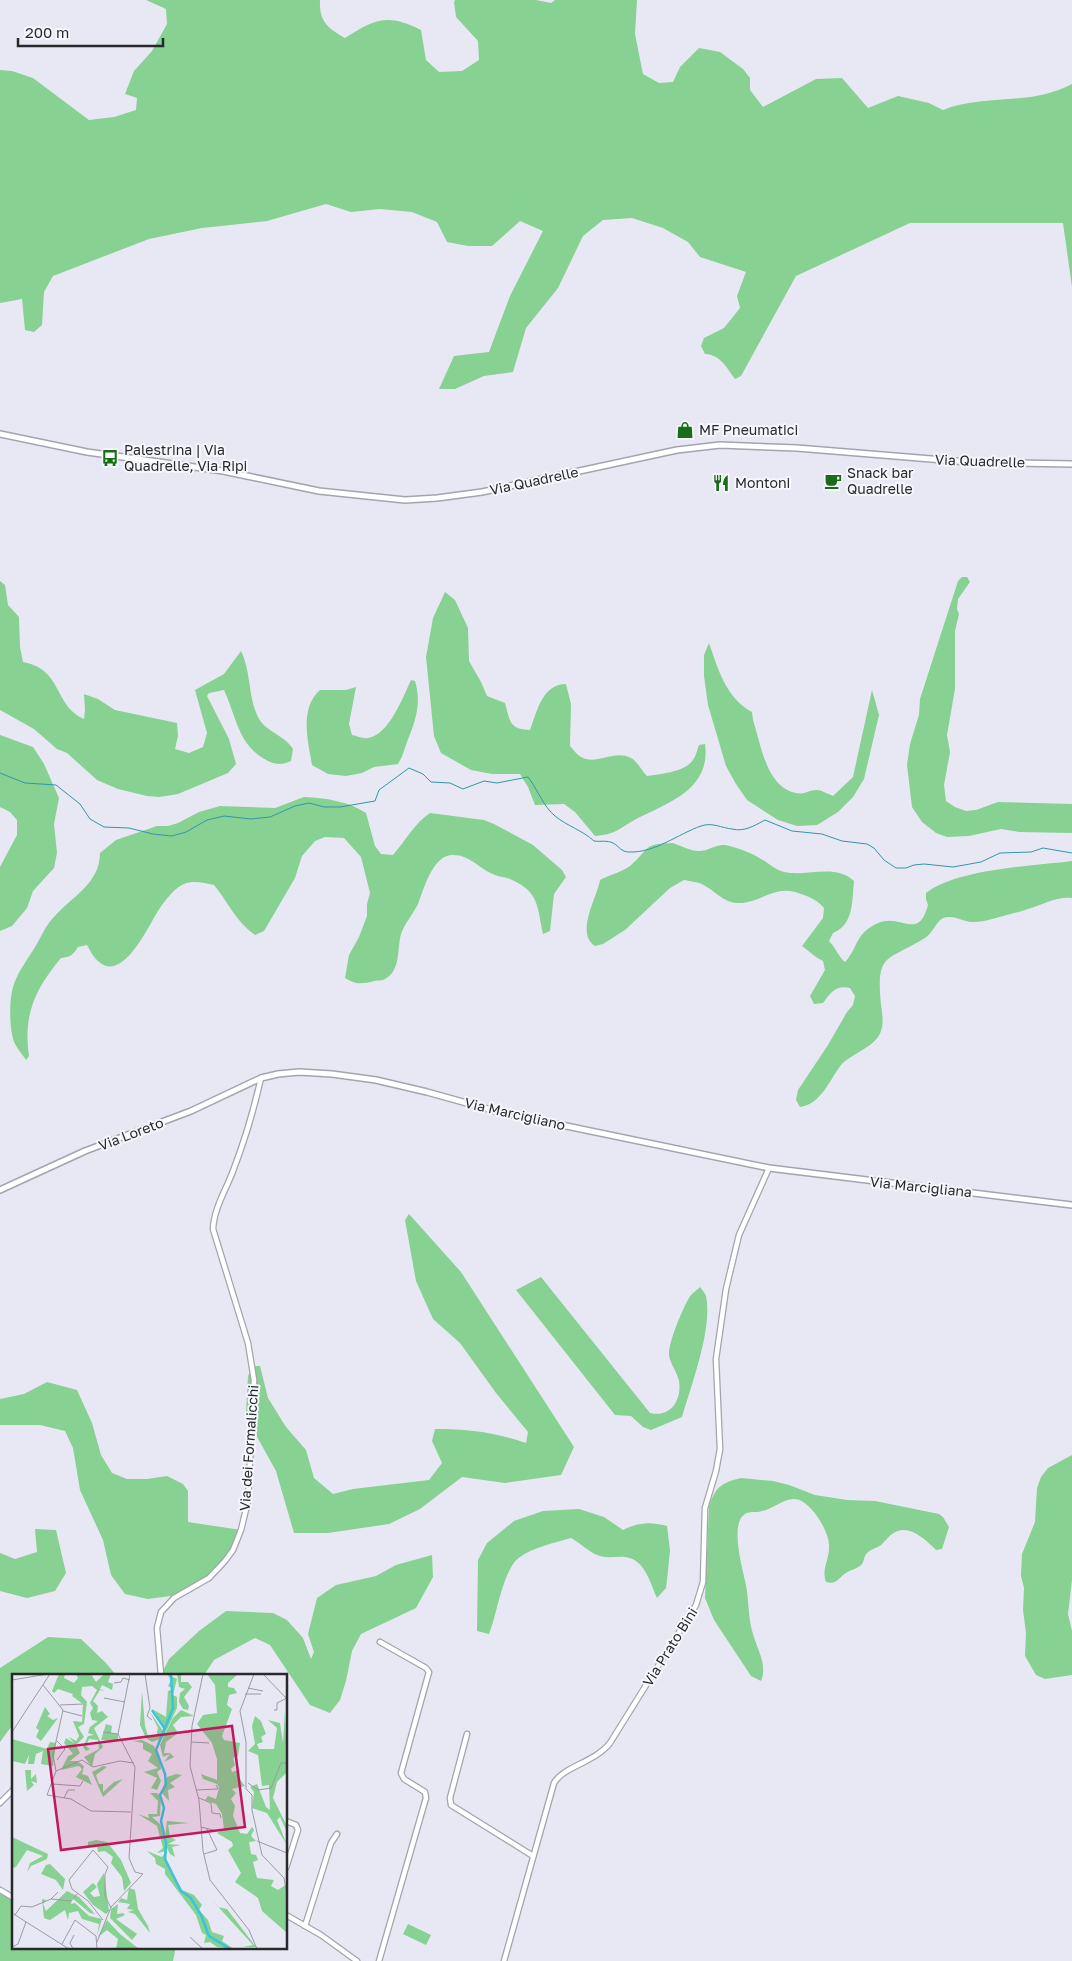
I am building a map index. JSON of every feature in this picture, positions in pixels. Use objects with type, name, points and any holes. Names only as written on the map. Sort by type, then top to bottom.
[{"type":"street","name":"Via Quadrelle","points":[[0,434],[81,451],[223,471],[315,490],[405,500],[438,498],[488,491],[678,450],[720,445],[797,448],[968,462],[1072,464]]},
{"type":"street","name":"Via Marcigliano","points":[[261,1078],[299,1072],[376,1080],[499,1112],[769,1168]]},
{"type":"street","name":"Via Loreto","points":[[0,1190],[85,1151],[185,1113],[261,1078]]},
{"type":"street","name":"Via dei Formalicchi","points":[[161,1674],[157,1630],[161,1612],[178,1595],[209,1578],[221,1567],[236,1543],[247,1507],[254,1380],[248,1343],[213,1229],[217,1210],[248,1128],[261,1078]]},
{"type":"street","name":"Via Marcigliana","points":[[769,1168],[1072,1205]]},
{"type":"street","name":"Via Prato Bini","points":[[504,1961],[555,1782],[562,1774],[597,1756],[610,1743],[699,1598],[703,1578],[705,1508],[716,1471],[720,1448],[721,1431],[716,1363],[726,1289],[739,1235],[769,1168]]},
{"type":"street","points":[[379,1961],[426,1798],[425,1792],[404,1779],[401,1773],[429,1672],[426,1668],[380,1642]]},
{"type":"street","points":[[467,1734],[450,1798],[451,1804],[533,1856]]},
{"type":"street","points":[[0,1803],[12,1791]]},
{"type":"street","points":[[288,1822],[296,1825],[298,1830],[288,1862]]},
{"type":"street","points":[[305,1926],[332,1842],[338,1834]]},
{"type":"street","points":[[0,1890],[12,1897]]},
{"type":"street","points":[[288,1915],[357,1961]]},
{"type":"green space","points":[[146,0],[320,0],[321,13],[325,23],[333,31],[345,38],[365,26],[382,20],[399,21],[421,30],[426,60],[439,72],[462,71],[479,60],[478,41],[456,17],[455,0],[536,0],[551,3],[555,0],[637,0],[635,34],[643,74],[659,83],[673,82],[680,67],[699,48],[720,52],[743,69],[750,78],[750,90],[763,107],[816,79],[842,78],[868,108],[898,96],[929,103],[943,110],[975,102],[1041,95],[1057,91],[1072,84],[1072,287],[1063,223],[910,223],[796,276],[741,376],[735,379],[723,362],[711,355],[705,354],[701,346],[704,338],[724,328],[740,308],[737,296],[746,272],[700,257],[688,242],[663,228],[632,218],[603,220],[583,236],[558,288],[526,328],[513,372],[484,376],[455,389],[439,389],[454,356],[489,352],[510,296],[543,231],[520,221],[492,246],[468,246],[447,242],[437,222],[412,212],[380,209],[351,212],[326,204],[267,221],[202,228],[149,239],[53,276],[44,292],[42,325],[34,332],[25,330],[22,299],[0,303],[0,70],[12,71],[33,78],[89,120],[114,117],[136,110],[137,98],[125,94],[134,71],[152,51],[167,24],[166,9]]},
{"type":"green space","points":[[962,577],[967,577],[970,582],[958,599],[957,609],[959,614],[955,631],[955,689],[947,735],[950,752],[944,785],[946,801],[966,811],[976,810],[998,802],[1072,804],[1072,833],[1019,832],[1001,829],[969,836],[947,837],[936,833],[922,822],[912,807],[907,765],[910,744],[919,715],[920,699],[958,581]]},
{"type":"green space","points":[[0,581],[5,585],[8,605],[19,617],[20,647],[23,662],[36,666],[52,679],[67,705],[74,713],[84,719],[84,694],[98,699],[115,710],[177,723],[178,736],[175,749],[189,753],[203,747],[207,733],[195,690],[224,674],[241,651],[257,715],[264,725],[285,740],[293,749],[291,761],[280,764],[271,762],[250,748],[244,739],[224,690],[209,693],[207,696],[229,739],[236,764],[228,773],[178,794],[159,797],[118,789],[97,780],[67,753],[57,749],[34,729],[0,710]]},
{"type":"green space","points":[[445,592],[455,600],[468,628],[469,661],[487,696],[505,703],[514,726],[530,730],[538,708],[546,694],[558,685],[566,684],[571,704],[570,746],[580,756],[593,760],[618,755],[631,758],[647,776],[672,772],[684,767],[693,760],[699,745],[705,744],[705,759],[702,772],[695,783],[675,799],[614,832],[595,836],[575,812],[564,804],[535,805],[528,787],[520,774],[492,774],[471,770],[441,753],[434,736],[426,657],[433,618]]},
{"type":"green space","points":[[709,643],[729,691],[743,706],[752,712],[762,752],[771,774],[786,789],[796,793],[818,790],[833,796],[853,777],[872,690],[879,715],[864,779],[853,797],[838,812],[817,825],[797,826],[778,820],[747,800],[726,766],[708,705],[704,676],[704,655]]},
{"type":"green space","points":[[411,680],[415,681],[417,689],[417,713],[398,764],[374,767],[362,773],[346,776],[328,774],[312,765],[307,735],[307,715],[313,698],[320,690],[346,690],[356,687],[349,724],[352,735],[368,738],[376,735],[389,723]]},
{"type":"green space","points":[[0,735],[33,747],[44,764],[59,798],[54,824],[57,853],[54,868],[33,891],[27,908],[12,926],[0,931],[0,867],[17,835],[17,820],[10,812],[0,807]]},
{"type":"green space","points":[[304,797],[336,801],[366,813],[375,846],[381,854],[393,855],[415,827],[430,813],[484,820],[533,845],[562,870],[566,877],[554,894],[550,931],[543,934],[536,901],[527,889],[510,879],[489,872],[469,859],[458,855],[451,855],[439,861],[426,882],[418,904],[401,934],[398,959],[394,971],[382,980],[362,983],[352,982],[345,978],[349,955],[359,937],[367,916],[367,904],[370,893],[361,857],[344,838],[325,837],[315,841],[302,856],[295,878],[264,931],[255,935],[249,930],[214,885],[192,882],[184,884],[169,896],[157,912],[136,948],[117,965],[108,966],[98,961],[87,945],[78,947],[71,955],[61,958],[44,981],[33,1003],[28,1028],[29,1056],[26,1060],[15,1044],[12,1032],[10,1016],[15,982],[50,921],[90,882],[99,864],[100,853],[116,840],[157,826],[168,826],[178,823],[199,812],[220,806],[275,808]]},
{"type":"green space","points":[[673,843],[699,851],[718,846],[729,846],[744,850],[784,872],[830,872],[847,876],[854,881],[851,911],[845,924],[833,933],[829,941],[845,962],[860,937],[869,928],[885,921],[907,924],[919,922],[924,916],[928,905],[926,893],[956,879],[996,870],[1072,861],[1072,898],[1055,900],[1019,912],[982,921],[969,922],[950,917],[943,918],[925,938],[886,961],[880,976],[883,1021],[878,1037],[869,1046],[841,1065],[819,1097],[800,1107],[796,1100],[798,1090],[853,1005],[855,996],[850,988],[845,987],[834,991],[823,1003],[814,1004],[810,996],[825,970],[823,961],[802,946],[823,918],[824,908],[819,903],[805,895],[792,891],[783,891],[737,903],[727,901],[704,885],[684,880],[670,888],[625,930],[603,944],[595,946],[589,940],[587,924],[600,880],[630,866],[647,848],[656,844]]},
{"type":"green space","points":[[409,1214],[461,1272],[574,1447],[561,1475],[505,1483],[462,1477],[420,1509],[389,1524],[328,1533],[294,1533],[276,1471],[252,1428],[246,1413],[248,1376],[253,1366],[260,1366],[268,1398],[286,1427],[306,1450],[314,1478],[333,1494],[353,1489],[429,1480],[442,1463],[432,1441],[435,1429],[481,1432],[526,1443],[528,1432],[496,1393],[460,1343],[433,1319],[416,1281],[405,1220]]},
{"type":"green space","points":[[541,1277],[650,1413],[657,1414],[669,1410],[677,1401],[679,1381],[670,1359],[670,1346],[686,1303],[691,1295],[700,1287],[706,1296],[707,1309],[704,1340],[682,1417],[651,1430],[643,1427],[631,1416],[615,1415],[516,1290]]},
{"type":"green space","points":[[47,1382],[77,1390],[92,1423],[101,1455],[112,1473],[127,1479],[167,1476],[183,1484],[188,1491],[188,1522],[241,1530],[233,1550],[209,1578],[178,1595],[148,1599],[125,1594],[111,1575],[103,1540],[80,1490],[73,1448],[65,1431],[40,1425],[0,1425],[0,1399],[24,1394]]},
{"type":"green space","points":[[1072,1455],[1072,1580],[1068,1614],[1072,1631],[1072,1675],[1045,1679],[1036,1675],[1025,1656],[1026,1633],[1023,1610],[1024,1588],[1021,1576],[1022,1554],[1035,1522],[1037,1488],[1041,1477],[1048,1468]]},
{"type":"green space","points":[[741,1478],[773,1481],[815,1495],[847,1500],[875,1501],[939,1514],[949,1527],[942,1549],[936,1550],[916,1533],[904,1530],[898,1531],[881,1545],[870,1550],[860,1566],[835,1582],[830,1583],[826,1582],[824,1573],[829,1550],[826,1532],[818,1517],[806,1504],[800,1500],[790,1499],[766,1510],[747,1513],[741,1517],[738,1525],[738,1546],[746,1585],[751,1628],[763,1663],[761,1681],[751,1676],[714,1620],[705,1598],[709,1507],[716,1490],[728,1482]]},
{"type":"green space","points":[[579,1509],[604,1517],[623,1530],[645,1523],[667,1526],[670,1550],[666,1588],[657,1598],[646,1573],[637,1562],[625,1557],[597,1555],[571,1538],[544,1546],[520,1557],[509,1571],[489,1634],[477,1631],[478,1560],[487,1543],[514,1521],[543,1511]]},
{"type":"green space","points":[[35,1529],[56,1530],[66,1573],[55,1591],[27,1598],[0,1591],[0,1553],[15,1559],[37,1552]]},
{"type":"green space","points":[[432,1555],[433,1577],[416,1608],[361,1634],[352,1651],[340,1700],[330,1713],[310,1705],[270,1645],[255,1638],[214,1660],[205,1674],[162,1674],[169,1659],[199,1631],[226,1611],[273,1613],[287,1620],[303,1638],[311,1659],[314,1652],[308,1634],[317,1598],[336,1585],[376,1576],[396,1565]]},
{"type":"green space","points":[[48,1637],[81,1639],[115,1674],[12,1674],[12,1726],[0,1742],[0,1668]]},
{"type":"green space","points":[[0,1894],[12,1899],[12,1948],[176,1948],[173,1961],[0,1961]]},
{"type":"green space","points":[[408,1924],[431,1935],[426,1945],[403,1934]]},
{"type":"waterway","points":[[0,773],[25,783],[56,785],[80,804],[90,819],[104,827],[129,828],[153,834],[172,836],[186,832],[207,820],[224,816],[251,819],[270,817],[295,806],[309,803],[324,807],[340,807],[375,801],[379,790],[409,768],[423,774],[431,782],[450,783],[463,789],[484,781],[497,783],[528,777],[547,808],[564,823],[594,841],[611,842],[626,852],[657,846],[692,829],[705,825],[741,830],[765,820],[792,831],[822,834],[842,841],[867,844],[896,868],[924,864],[953,867],[981,862],[1000,853],[1031,852],[1043,848],[1072,853]]},
{"type":"place","name":"MF Pneumatici","points":[[685,430]]},
{"type":"place","name":"Palestrina | Via Quadrelle, Via Ripi","points":[[110,458]]},
{"type":"place","name":"Snack bar Quadrelle","points":[[833,481]]},
{"type":"place","name":"Montoni","points":[[721,483]]}]
